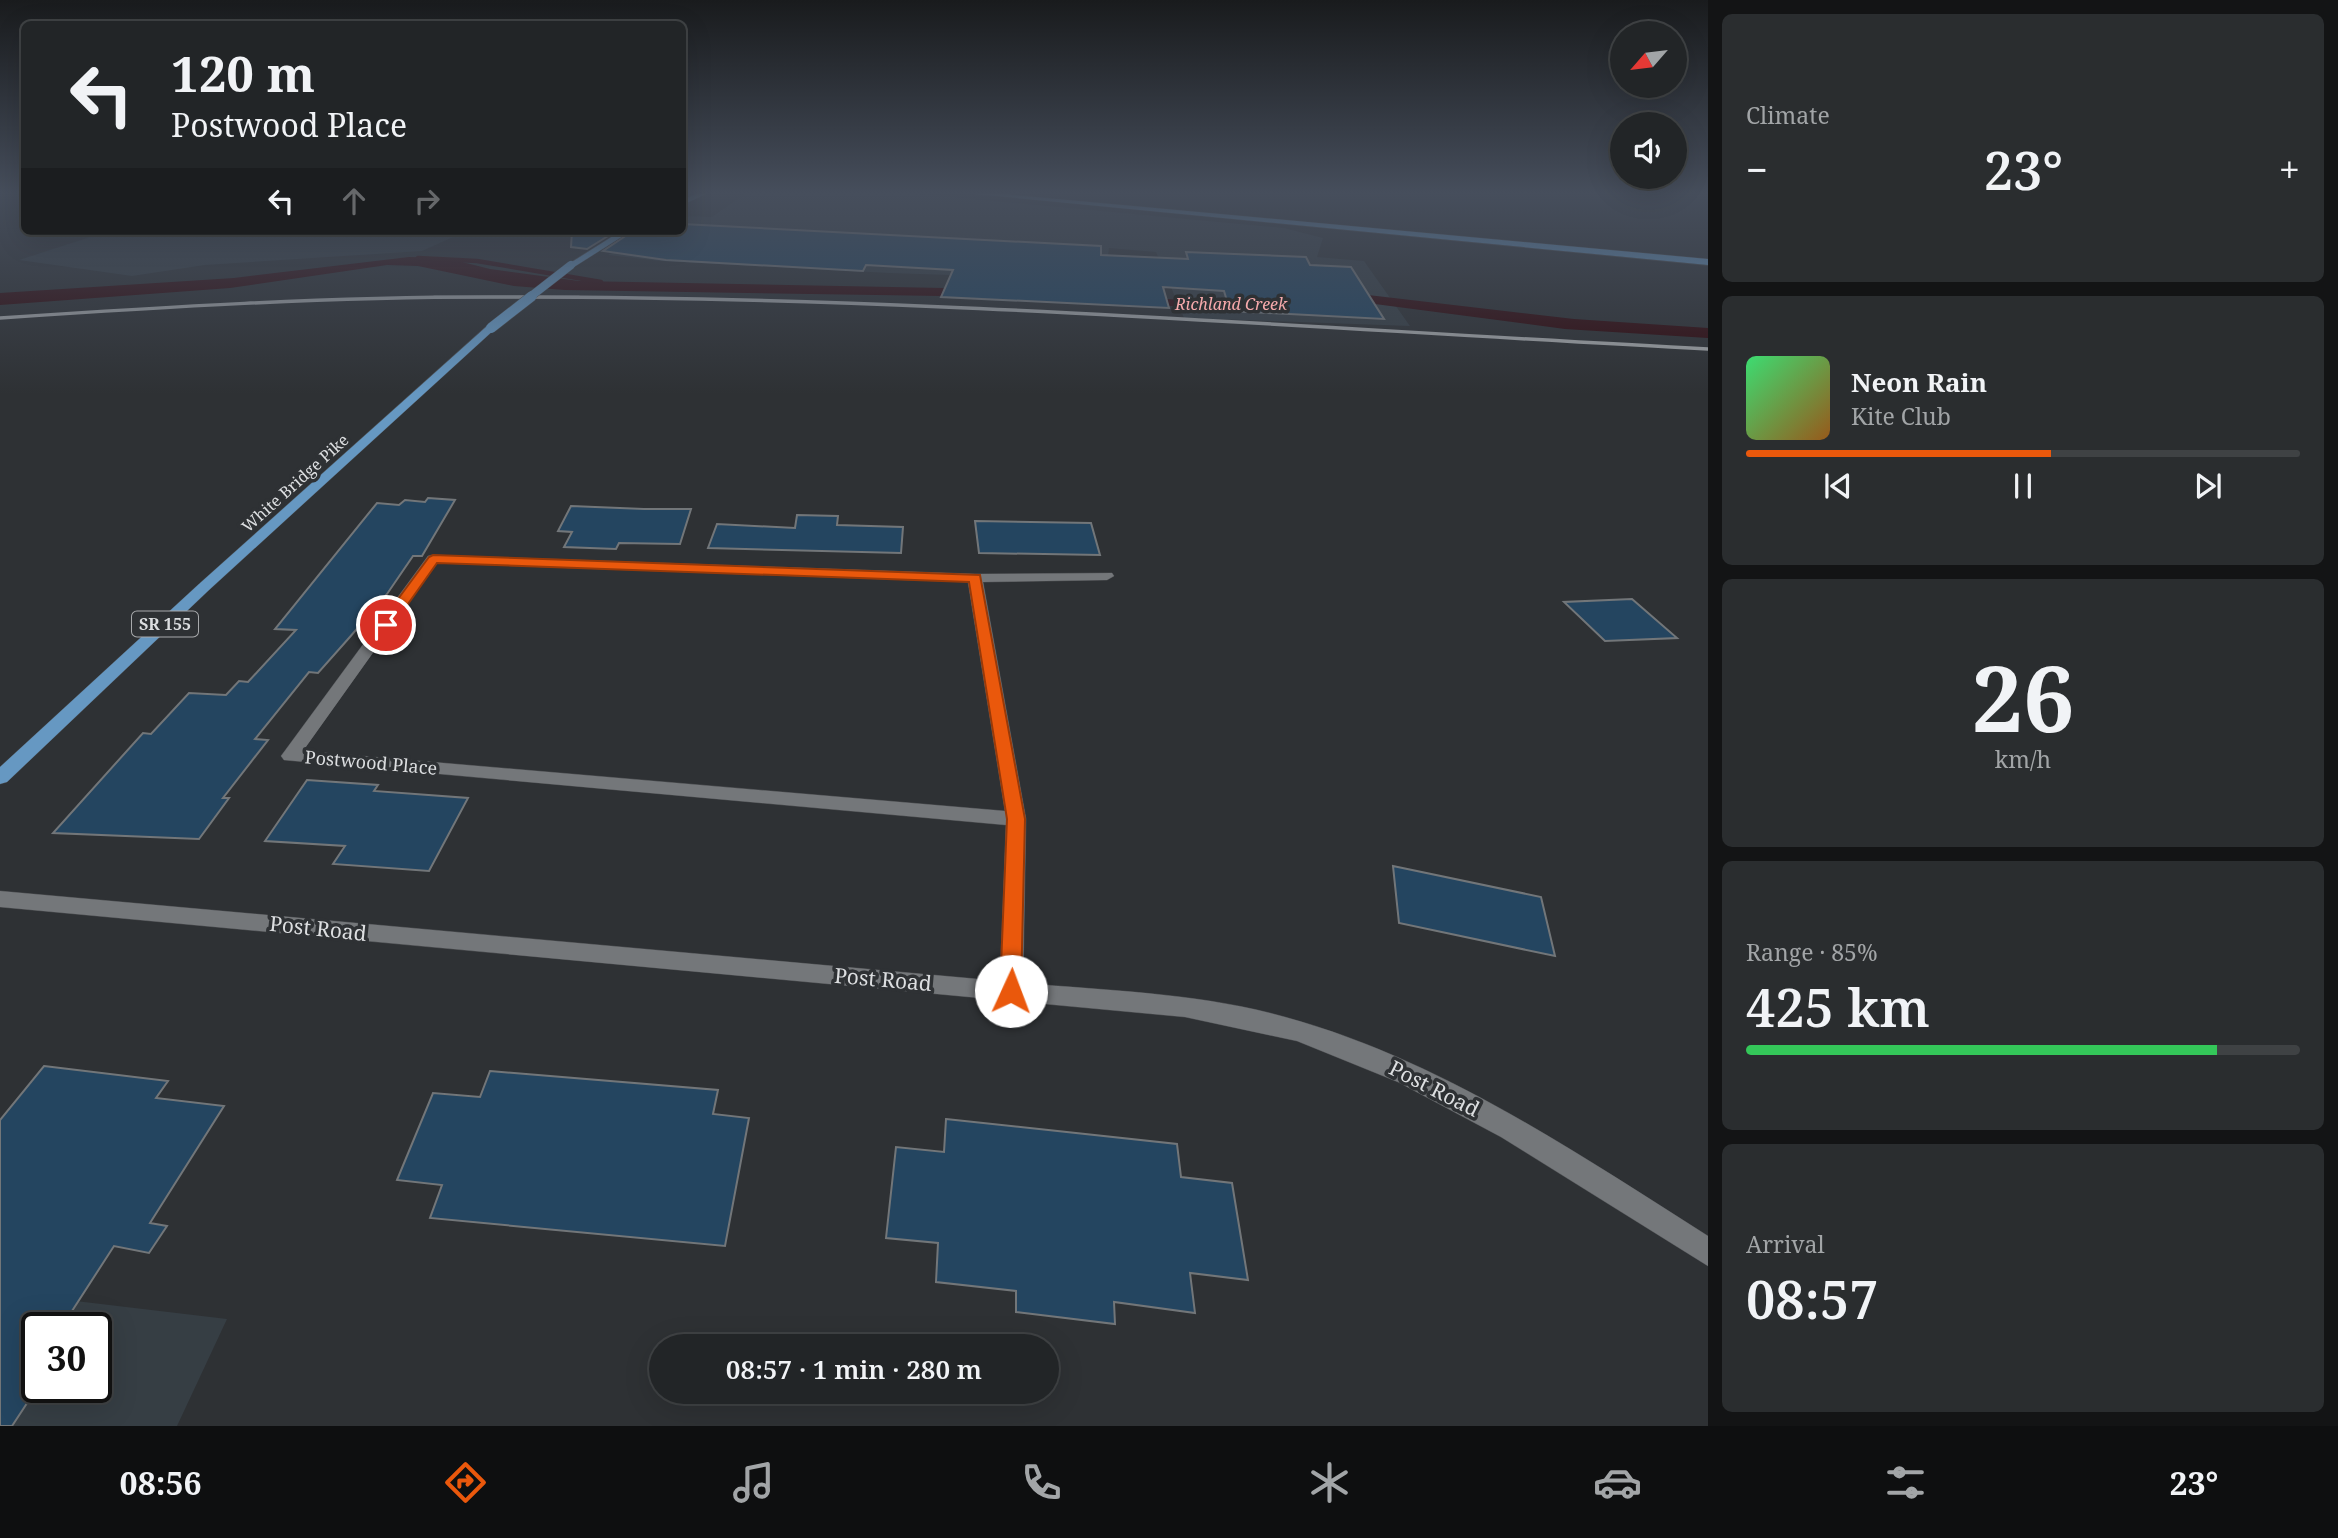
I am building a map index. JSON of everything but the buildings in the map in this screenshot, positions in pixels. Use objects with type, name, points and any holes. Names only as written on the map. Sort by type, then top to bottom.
[{"type":"main road","name":"White Bridge Pike","points":[[0,778],[204,587],[491,328],[578,261]]},
{"type":"street","name":"Postwood Place","points":[[975,578],[433,559],[290,756],[1016,819]]},
{"type":"street","points":[[1011,991],[1016,819],[975,578],[1107,576]]},
{"type":"street","name":"Post Road","points":[[0,899],[139,910],[375,936],[1185,1007],[1286,1027],[1341,1046],[1421,1080],[1497,1121],[1708,1252]]},
{"type":"shaded area","points":[[23,261],[274,261],[205,265],[132,276]]},
{"type":"shaded area","points":[[379,261],[456,261],[490,269],[579,281],[944,288],[942,296],[565,290],[514,286],[418,266],[387,265],[230,288],[0,305],[0,293],[234,278]]},
{"type":"shaded area","points":[[657,261],[1107,261],[1105,280],[889,273]]},
{"type":"shaded area","points":[[1160,261],[1359,261],[1364,261],[1410,326],[1184,318]]},
{"type":"shaded area","points":[[1368,295],[1574,319],[1708,328],[1708,338],[1565,329],[1375,304]]},
{"type":"shaded area","points":[[1167,299],[1227,303],[1230,311],[1169,306]]},
{"type":"shaded area","points":[[0,1292],[227,1319],[177,1426],[0,1426]]},
{"type":"waterway","name":"Richland Creek","points":[[468,261],[601,282]]},
{"type":"railway","points":[[434,297],[489,297]]},
{"type":"railway","points":[[0,318],[306,301],[489,297]]},
{"type":"railway","points":[[489,297],[579,297]]},
{"type":"railway","points":[[489,297],[794,301],[947,307],[1708,349]]},
{"type":"route","points":[[386,625],[433,559],[975,578],[1016,819],[1011,991]]}]
